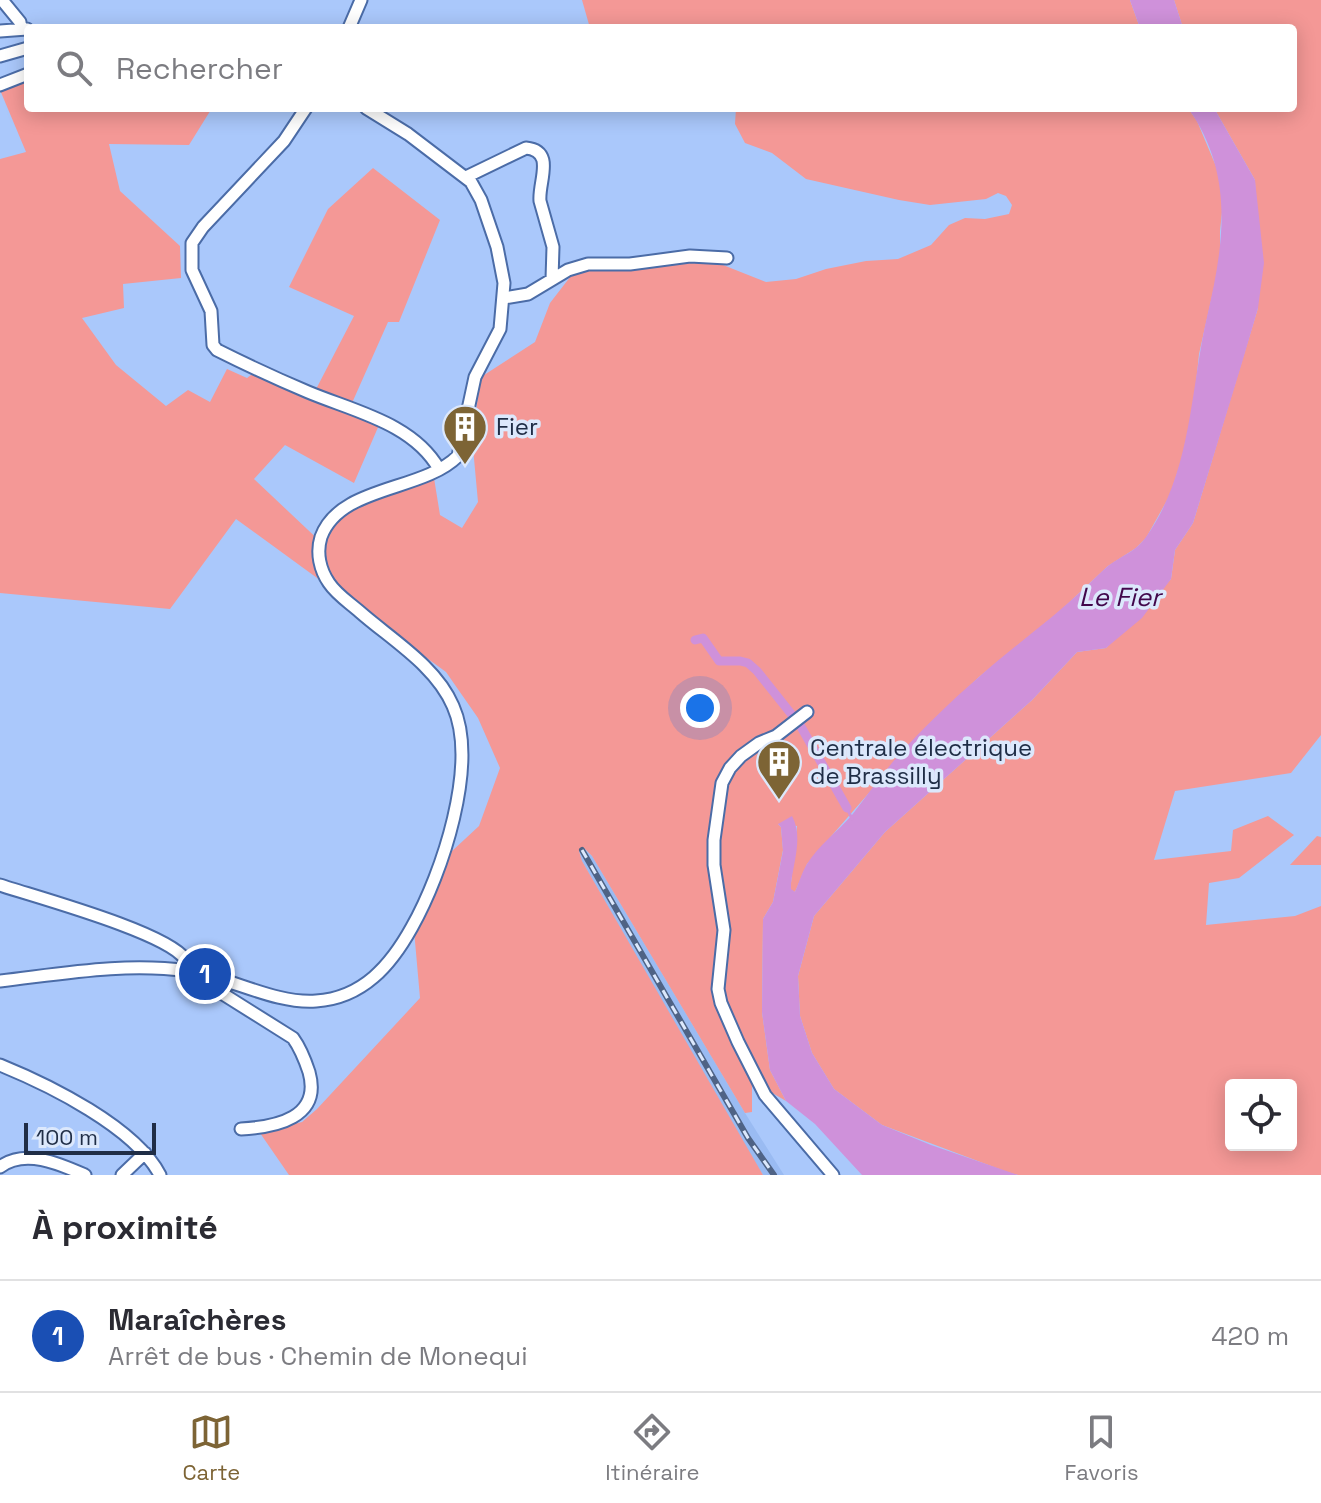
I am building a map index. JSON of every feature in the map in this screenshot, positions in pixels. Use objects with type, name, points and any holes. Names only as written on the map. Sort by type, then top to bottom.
[{"type":"street","points":[[0,31],[24,29],[2,0]]},
{"type":"street","points":[[351,24],[361,0]]},
{"type":"street","points":[[0,56],[24,49]]},
{"type":"street","points":[[0,85],[24,76]]},
{"type":"street","points":[[303,112],[284,141],[203,227],[192,243],[192,270],[211,311],[213,345],[217,350],[272,376],[390,425],[425,450],[439,469]]},
{"type":"street","points":[[0,981],[139,968],[205,974],[291,1000],[339,997],[364,986],[386,966],[405,940],[424,904],[448,845],[457,794],[462,743],[457,714],[448,695],[429,671],[332,587],[321,566],[319,550],[326,527],[341,510],[439,469],[460,453],[475,377],[498,336],[504,298],[497,247],[478,193],[466,177],[372,112]]},
{"type":"street","points":[[466,177],[526,148],[539,153],[545,171],[539,192],[540,201],[553,247],[552,279]]},
{"type":"street","points":[[504,298],[528,294],[575,267],[588,264],[630,264],[694,256],[727,258]]},
{"type":"street","points":[[801,718],[741,756],[722,783],[714,840],[714,865],[724,930],[718,989],[738,1042],[765,1095],[833,1175]]},
{"type":"street","points":[[0,885],[132,930],[180,954],[186,961],[187,971]]},
{"type":"street","points":[[205,974],[215,989],[293,1038],[312,1082],[310,1100],[298,1114],[275,1124],[241,1129]]},
{"type":"street","points":[[0,1065],[66,1095],[145,1153],[160,1175]]},
{"type":"street","points":[[122,1175],[145,1153]]},
{"type":"street","points":[[0,1167],[14,1159],[46,1160],[85,1175]]},
{"type":"shaded area","points":[[582,0],[1130,0],[1139,24],[589,24]]},
{"type":"shaded area","points":[[1174,0],[1321,0],[1321,735],[1291,773],[1175,791],[1154,860],[1231,851],[1233,830],[1268,816],[1294,835],[1239,878],[1209,883],[1206,925],[1295,916],[1321,906],[1321,1175],[1018,1175],[1007,1172],[882,1125],[834,1089],[812,1053],[800,1016],[798,976],[814,916],[885,832],[1032,700],[1077,652],[1106,648],[1171,579],[1175,550],[1193,523],[1258,308],[1255,180],[1216,112],[1297,112],[1297,24],[1182,24]]},
{"type":"shaded area","points":[[24,79],[24,112],[210,112],[189,145],[109,144],[120,191],[180,246],[181,278],[123,284],[124,308],[82,318],[116,365],[166,406],[188,390],[210,402],[227,369],[247,378],[255,372],[313,395],[354,316],[289,287],[328,209],[373,168],[440,220],[399,322],[388,322],[348,412],[379,425],[354,483],[285,445],[254,479],[325,546],[336,525],[352,509],[434,478],[440,515],[462,528],[478,502],[472,437],[481,377],[535,342],[550,303],[574,272],[636,270],[680,261],[718,263],[766,282],[796,279],[866,261],[898,259],[931,245],[949,225],[965,218],[985,219],[1009,214],[1012,205],[1006,196],[998,193],[986,199],[930,205],[806,179],[772,153],[745,143],[735,124],[736,112],[1191,112],[1218,171],[1223,203],[1220,261],[1199,354],[1185,449],[1170,495],[1146,538],[1136,548],[1108,566],[929,724],[807,864],[795,892],[791,890],[791,883],[797,826],[778,824],[783,850],[773,902],[763,919],[762,1012],[770,1070],[786,1101],[752,1081],[752,1112],[745,1113],[592,856],[584,848],[579,851],[763,1175],[289,1175],[260,1133],[302,1122],[420,998],[414,930],[451,852],[479,826],[500,768],[478,718],[446,672],[236,519],[170,609],[0,593],[0,159],[26,152],[0,90]]},
{"type":"shaded area","points":[[1317,836],[1321,837],[1321,865],[1290,865]]},
{"type":"shaded area","points":[[584,848],[592,856],[784,1175],[763,1175],[748,1153],[582,861],[579,851]]},
{"type":"water","points":[[1130,0],[1174,0],[1182,24],[1139,24]]},
{"type":"water","name":"Le Fier","points":[[1190,112],[1216,112],[1255,180],[1264,263],[1258,308],[1241,366],[1193,523],[1175,550],[1171,579],[1142,618],[1106,648],[1077,652],[1032,700],[885,832],[814,916],[798,976],[800,1016],[812,1053],[834,1089],[882,1125],[1018,1175],[862,1175],[815,1124],[786,1101],[770,1070],[762,1012],[763,919],[773,902],[783,851],[781,827],[778,824],[792,816],[797,832],[791,883],[791,889],[795,892],[812,857],[852,815],[916,736],[968,686],[1146,537],[1173,486],[1181,458],[1218,263],[1222,210],[1219,184],[1203,133]]},
{"type":"waterway","points":[[695,640],[703,638],[719,661],[748,663],[757,671],[800,725],[847,808]]},
{"type":"waterway","points":[[847,808],[852,819]]},
{"type":"railway","points":[[582,850],[748,1138],[774,1175]]},
{"type":"place","name":"Fier","points":[[465,466]]},
{"type":"place","name":"Centrale électrique de Brassilly","points":[[779,801]]},
{"type":"place","name":"Maraîchères","points":[[205,974]]}]
